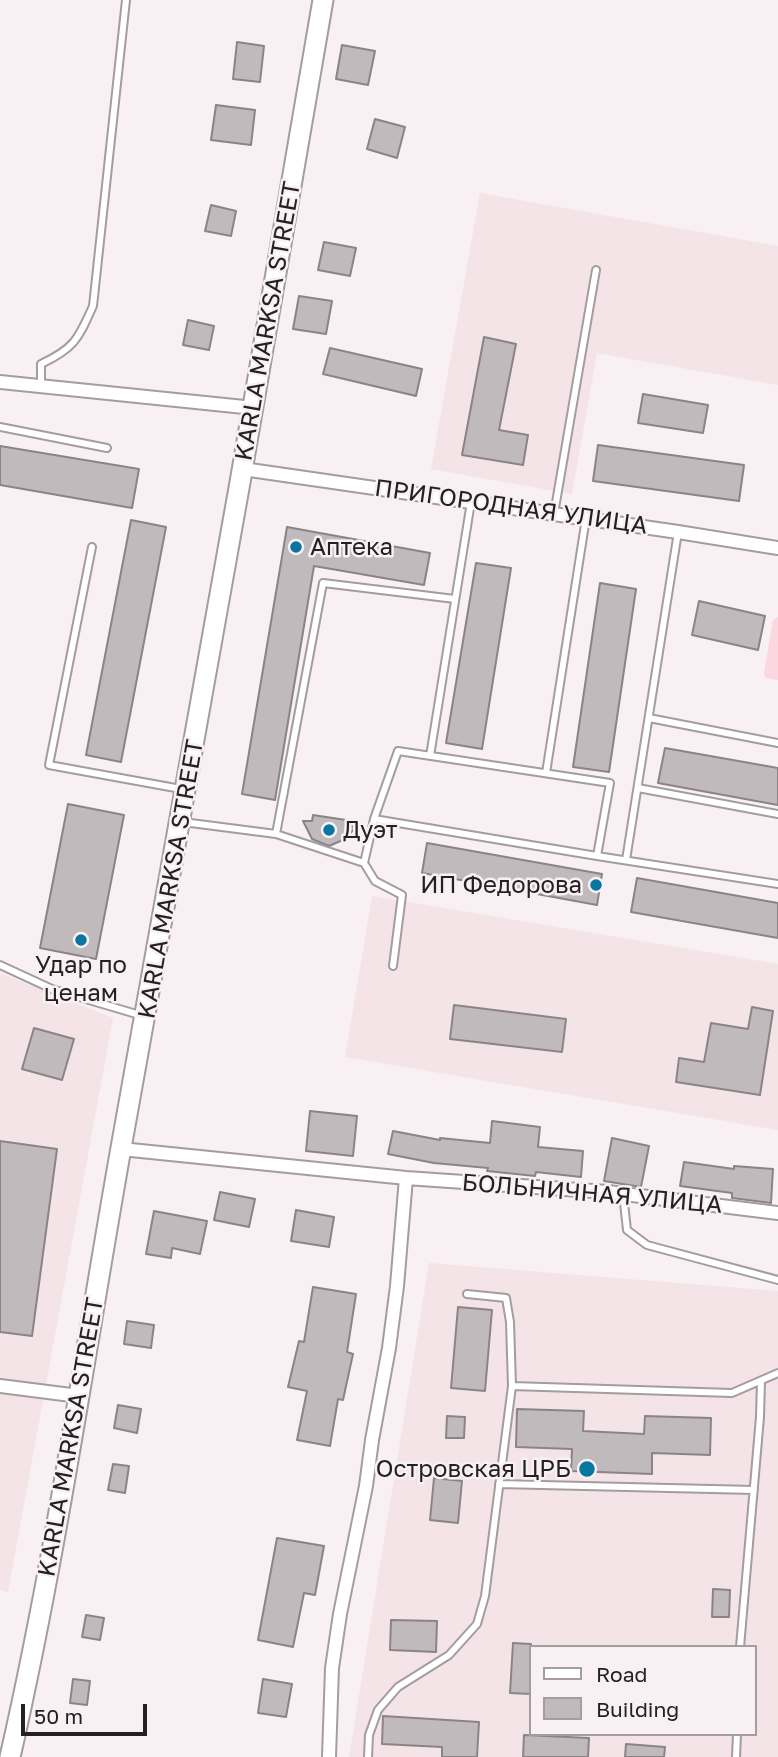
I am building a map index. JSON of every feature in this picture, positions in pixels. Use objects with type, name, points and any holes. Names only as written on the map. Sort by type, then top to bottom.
[{"type":"main road","name":"KARLA MARKSA STREET","points":[[13,1756],[187,790],[323,0]]},
{"type":"street","points":[[0,382],[254,408]]},
{"type":"street","name":"ПРИГОРОДНАЯ УЛИЦА","points":[[243,469],[778,548]]},
{"type":"street","name":"БОЛЬНИЧНАЯ УЛИЦА","points":[[121,1149],[406,1178],[623,1194],[778,1213]]},
{"type":"street","points":[[329,1757],[332,1668],[389,1348],[406,1178]]},
{"type":"street","points":[[0,1386],[79,1396]]},
{"type":"lane","points":[[41,386],[41,364],[61,354],[79,337],[93,306],[126,0]]},
{"type":"lane","points":[[554,514],[596,270]]},
{"type":"lane","points":[[0,427],[107,448]]},
{"type":"lane","points":[[430,756],[471,502]]},
{"type":"lane","points":[[546,773],[586,518]]},
{"type":"lane","points":[[626,860],[678,532]]},
{"type":"lane","points":[[92,547],[48,765],[187,790]]},
{"type":"lane","points":[[275,834],[323,583],[455,600]]},
{"type":"lane","points":[[649,718],[778,743]]},
{"type":"lane","points":[[364,863],[374,819],[398,751],[610,783],[597,856]]},
{"type":"lane","points":[[638,788],[778,814]]},
{"type":"lane","points":[[374,819],[778,884]]},
{"type":"lane","points":[[181,822],[275,834],[364,863],[375,881],[401,895],[393,966]]},
{"type":"lane","points":[[0,965],[52,989],[146,1017]]},
{"type":"lane","points":[[623,1194],[627,1230],[647,1245],[778,1280]]},
{"type":"lane","points":[[368,1757],[369,1735],[378,1710],[398,1688],[449,1655],[477,1624],[485,1596],[512,1386],[510,1322],[506,1298],[467,1294]]},
{"type":"lane","points":[[512,1386],[732,1393],[778,1373]]},
{"type":"lane","points":[[740,1645],[761,1381]]},
{"type":"lane","points":[[499,1485],[754,1490]]},
{"type":"lane","points":[[736,1757],[737,1736]]},
{"type":"shaded area","points":[[480,193],[778,246],[778,385],[597,353],[572,494],[431,469]]},
{"type":"shaded area","points":[[778,617],[778,680],[766,678],[764,674],[773,620]]},
{"type":"shaded area","points":[[372,896],[778,964],[778,1130],[345,1057]]},
{"type":"shaded area","points":[[0,973],[113,1018],[8,1592],[0,1590]]},
{"type":"shaded area","name":"Островская ЦРБ","points":[[429,1263],[778,1291],[778,1757],[349,1757]]},
{"type":"building","points":[[237,42],[264,46],[260,82],[233,79]]},
{"type":"building","points":[[342,45],[375,51],[368,85],[336,79]]},
{"type":"building","points":[[216,105],[255,110],[251,145],[211,140]]},
{"type":"building","points":[[375,119],[405,127],[397,158],[367,149]]},
{"type":"building","points":[[211,205],[236,211],[231,236],[205,231]]},
{"type":"building","points":[[324,242],[356,248],[350,276],[318,270]]},
{"type":"building","points":[[299,296],[332,301],[326,334],[293,329]]},
{"type":"building","points":[[188,320],[214,326],[209,350],[183,345]]},
{"type":"building","points":[[484,337],[516,344],[499,430],[528,435],[523,465],[462,455]]},
{"type":"building","points":[[330,348],[422,369],[416,396],[323,374]]},
{"type":"building","points":[[643,394],[708,405],[703,433],[638,423]]},
{"type":"building","points":[[598,445],[744,465],[739,501],[593,481]]},
{"type":"building","points":[[0,446],[139,469],[132,508],[0,485]]},
{"type":"building","points":[[131,520],[166,527],[121,762],[86,755]]},
{"type":"building","points":[[287,527],[430,553],[424,585],[314,566],[275,800],[242,794]]},
{"type":"building","points":[[476,563],[511,568],[482,749],[446,743]]},
{"type":"building","points":[[600,583],[636,589],[609,772],[573,767]]},
{"type":"building","points":[[699,601],[765,616],[758,650],[692,635]]},
{"type":"building","points":[[665,748],[778,768],[778,805],[658,783]]},
{"type":"building","points":[[68,804],[124,815],[96,959],[40,948]]},
{"type":"building","name":"Дуэт","points":[[313,815],[346,820],[345,825],[356,827],[345,839],[329,846],[312,839],[303,821],[312,821]]},
{"type":"building","points":[[427,843],[602,874],[597,905],[422,873]]},
{"type":"building","points":[[637,878],[778,903],[778,938],[631,912]]},
{"type":"building","points":[[454,1005],[566,1019],[562,1052],[450,1039]]},
{"type":"building","points":[[752,1007],[773,1011],[760,1095],[676,1082],[679,1058],[704,1062],[711,1023],[748,1029]]},
{"type":"building","points":[[34,1028],[74,1039],[62,1080],[22,1069]]},
{"type":"building","points":[[310,1111],[357,1116],[353,1156],[306,1151]]},
{"type":"building","points":[[492,1121],[540,1127],[538,1147],[583,1151],[581,1177],[536,1172],[535,1176],[487,1171],[488,1168],[434,1163],[388,1154],[393,1131],[440,1140],[490,1143]]},
{"type":"building","points":[[612,1138],[649,1146],[641,1187],[604,1181]]},
{"type":"building","points":[[0,1141],[57,1149],[32,1336],[0,1332]]},
{"type":"building","points":[[684,1162],[734,1169],[734,1166],[773,1169],[771,1203],[732,1198],[732,1193],[680,1186]]},
{"type":"building","points":[[220,1192],[255,1199],[249,1227],[214,1220]]},
{"type":"building","points":[[296,1210],[334,1217],[329,1247],[291,1241]]},
{"type":"building","points":[[154,1211],[207,1221],[200,1254],[172,1248],[171,1258],[146,1254]]},
{"type":"building","points":[[313,1287],[356,1294],[347,1352],[353,1354],[343,1400],[338,1399],[330,1446],[297,1440],[307,1391],[288,1387],[299,1341],[304,1342]]},
{"type":"building","points":[[458,1307],[492,1310],[485,1391],[451,1388]]},
{"type":"building","points":[[127,1321],[154,1325],[151,1348],[124,1344]]},
{"type":"building","points":[[118,1405],[141,1409],[137,1433],[114,1428]]},
{"type":"building","points":[[517,1409],[584,1411],[583,1431],[644,1434],[645,1416],[711,1418],[710,1455],[652,1453],[652,1474],[571,1471],[572,1449],[516,1447]]},
{"type":"building","points":[[447,1416],[465,1417],[464,1438],[446,1438]]},
{"type":"building","points":[[113,1464],[129,1466],[125,1493],[108,1490]]},
{"type":"building","points":[[434,1478],[462,1481],[458,1523],[430,1520]]},
{"type":"building","points":[[277,1538],[324,1546],[315,1595],[304,1593],[293,1647],[258,1640]]},
{"type":"building","points":[[713,1589],[730,1590],[729,1617],[712,1617]]},
{"type":"building","points":[[86,1615],[104,1618],[100,1640],[82,1637]]},
{"type":"building","points":[[391,1620],[437,1621],[436,1652],[390,1650]]},
{"type":"building","points":[[513,1643],[531,1644],[530,1694],[510,1693]]},
{"type":"building","points":[[73,1679],[90,1681],[87,1705],[70,1703]]},
{"type":"building","points":[[263,1679],[292,1684],[286,1717],[258,1713]]},
{"type":"building","points":[[383,1716],[479,1722],[477,1757],[442,1757],[442,1747],[382,1744]]},
{"type":"building","points":[[524,1735],[589,1738],[588,1757],[523,1757]]},
{"type":"building","points":[[626,1744],[665,1747],[664,1757],[625,1757]]},
{"type":"place","name":"Аптека","points":[[296,547]]},
{"type":"place","name":"Дуэт","points":[[329,830]]},
{"type":"place","name":"ИП Федорова","points":[[596,885]]},
{"type":"place","name":"Удар по ценам","points":[[81,940]]},
{"type":"place","name":"Островская ЦРБ","points":[[587,1469]]}]
